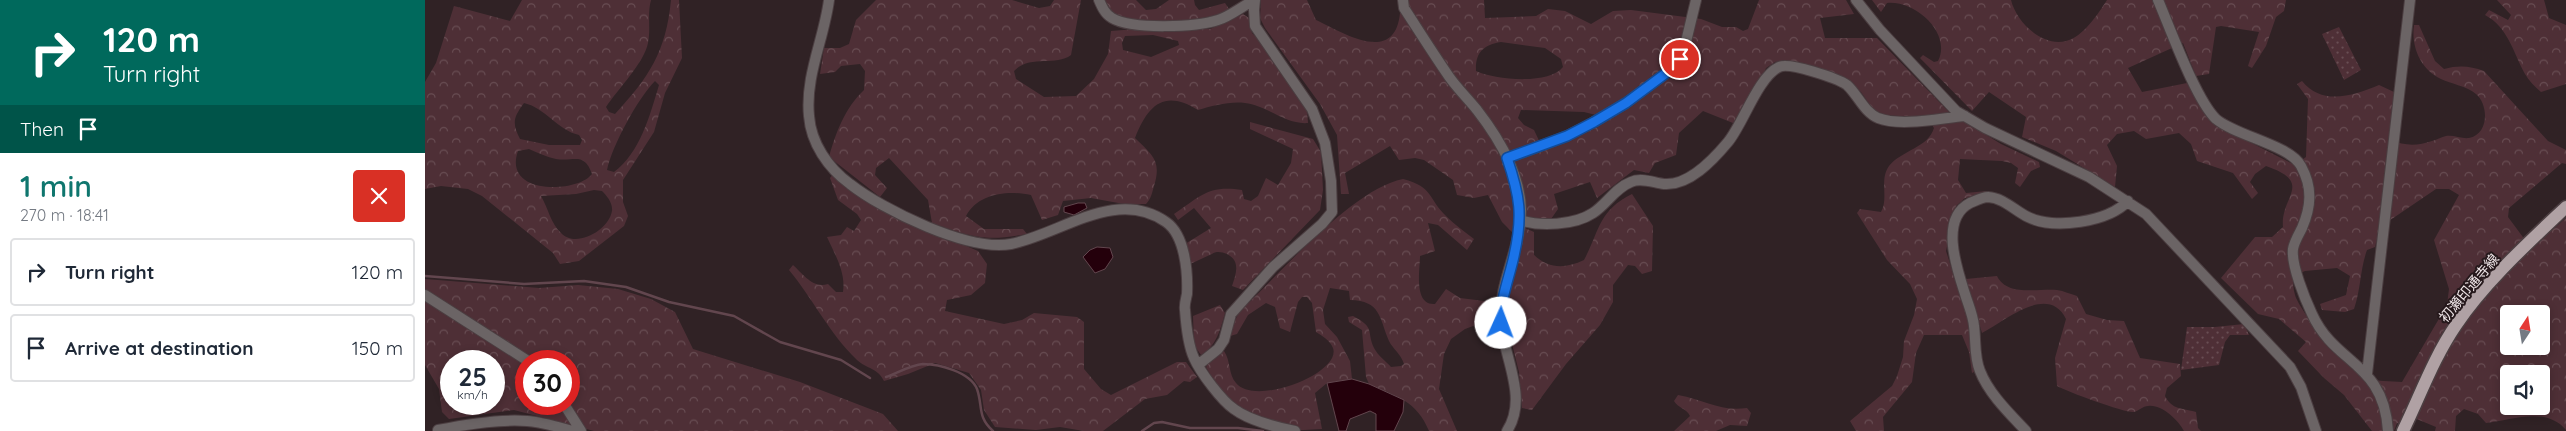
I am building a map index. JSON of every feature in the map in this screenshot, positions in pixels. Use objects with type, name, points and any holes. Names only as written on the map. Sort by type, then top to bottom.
[{"type":"main road","name":"初瀬印通寺線","points":[[2403,431],[2441,349],[2456,324],[2527,244],[2566,208]]},
{"type":"street","points":[[829,0],[825,29],[810,81],[809,117],[815,142],[832,167],[849,184],[925,226],[983,245],[996,246],[1021,241],[1111,210],[1132,210],[1156,216],[1175,229],[1180,239],[1186,284],[1184,308],[1193,357],[1198,365],[1227,404],[1235,410],[1279,428],[1295,431]]},
{"type":"street","points":[[1099,0],[1111,17],[1129,24],[1201,24],[1220,20],[1255,0]]},
{"type":"street","points":[[1198,365],[1218,349],[1224,340],[1231,314],[1273,267],[1322,224],[1332,212],[1331,181],[1322,134],[1313,109],[1255,26],[1253,18],[1255,0]]},
{"type":"street","points":[[1403,0],[1404,8],[1451,79],[1477,110],[1507,158],[1521,207],[1514,256],[1500,310],[1516,397],[1515,413],[1507,431]]},
{"type":"street","points":[[1507,158],[1567,136],[1594,122],[1626,103],[1673,68],[1684,50],[1696,0]]},
{"type":"street","points":[[1856,0],[1942,98],[1966,116],[1985,128],[2089,177],[2128,201],[2152,220],[2283,358],[2301,387],[2316,431]]},
{"type":"street","points":[[2158,0],[2198,90],[2207,108],[2216,119],[2227,126],[2287,153],[2301,166],[2309,185],[2310,204],[2293,247],[2294,262],[2312,315],[2327,338],[2367,374],[2382,397],[2388,431]]},
{"type":"street","points":[[2367,374],[2410,0]]},
{"type":"street","points":[[1520,220],[1536,226],[1582,218],[1592,214],[1619,188],[1632,181],[1681,183],[1700,170],[1728,142],[1763,83],[1772,71],[1781,66],[1797,68],[1836,80],[1847,86],[1877,117],[1886,120],[1914,121],[1966,116]]},
{"type":"street","points":[[2026,431],[2005,408],[1980,372],[1975,344],[1975,326],[1954,254],[1954,229],[1958,213],[1964,206],[1986,197],[2002,201],[2038,221],[2079,222],[2090,221],[2121,209],[2128,201]]},
{"type":"street","points":[[425,295],[515,353]]},
{"type":"street","points":[[571,415],[581,431]]},
{"type":"street","points":[[438,430],[511,421],[529,421],[573,431]]},
{"type":"green space","points":[[522,0],[651,0],[649,37],[646,51],[606,107],[609,112],[615,114],[637,88],[654,63],[665,35],[671,0],[679,0],[682,58],[665,93],[654,132],[623,180],[623,202],[628,216],[624,226],[579,261],[560,264],[553,253],[482,196],[468,189],[441,186],[425,189],[425,82],[436,63],[454,6],[510,21]],"holes":[[[655,81],[659,85],[643,133],[631,155],[623,164],[614,172],[607,170],[620,136],[648,89]],[[524,103],[539,109],[564,129],[579,135],[582,140],[580,145],[549,145],[520,139],[515,125],[520,108]],[[529,149],[556,159],[582,160],[586,162],[592,174],[572,185],[544,187],[531,183],[521,176],[516,166],[518,151]],[[594,190],[602,191],[611,202],[612,211],[610,218],[599,231],[583,238],[575,239],[561,233],[552,221],[541,196],[576,194]]]},
{"type":"green space","points":[[876,0],[1012,0],[1039,8],[1050,6],[1054,0],[1081,0],[1071,55],[1058,60],[1027,63],[1014,71],[1016,79],[1044,97],[1076,96],[1094,79],[1108,54],[1111,31],[1149,28],[1210,29],[1243,14],[1249,18],[1252,33],[1268,50],[1307,110],[1308,123],[1292,121],[1261,107],[1245,103],[1227,103],[1198,110],[1176,101],[1167,101],[1152,109],[1140,126],[1135,138],[1151,154],[1157,170],[1154,186],[1146,204],[1124,204],[1091,198],[1063,201],[1058,215],[1042,220],[1031,195],[1003,193],[978,202],[966,216],[984,229],[1023,229],[1027,234],[1000,238],[968,235],[932,223],[928,200],[889,158],[876,168],[875,175],[887,188],[880,197],[829,157],[846,113],[864,90],[865,71],[860,64],[841,66],[835,72],[820,74],[824,48],[840,48],[849,44],[856,20]],"holes":[[[1153,35],[1178,41],[1179,45],[1151,57],[1123,50],[1122,43],[1125,36]]]},
{"type":"green space","points":[[1104,0],[1136,0],[1146,10],[1156,9],[1169,0],[1194,0],[1199,10],[1225,3],[1229,9],[1205,18],[1173,22],[1140,21],[1126,19],[1113,14]]},
{"type":"green space","points":[[1261,0],[1307,0],[1316,20],[1354,38],[1379,42],[1389,38],[1396,29],[1400,13],[1409,8],[1407,0],[1484,0],[1485,18],[1536,16],[1548,9],[1565,11],[1591,24],[1613,11],[1631,10],[1701,19],[1722,27],[1736,27],[1743,31],[1748,29],[1759,0],[1846,0],[1854,14],[1820,18],[1825,38],[1877,38],[1949,112],[2001,144],[2039,162],[2040,167],[2031,171],[2020,187],[2015,183],[2018,168],[2011,163],[1960,159],[1958,180],[1966,193],[1987,191],[1988,195],[1965,198],[1956,206],[1946,251],[1969,322],[1976,371],[1972,373],[1969,352],[1962,335],[1924,335],[1916,353],[1912,382],[1883,417],[1884,431],[1856,431],[1850,421],[1892,386],[1903,357],[1904,341],[1914,315],[1917,299],[1910,284],[1887,260],[1857,213],[1860,209],[1881,212],[1884,201],[1886,171],[1894,161],[1921,145],[1931,135],[1934,128],[1927,118],[1884,115],[1872,108],[1861,92],[1847,80],[1813,66],[1785,60],[1775,62],[1766,68],[1758,87],[1733,123],[1703,111],[1679,133],[1676,155],[1655,163],[1649,173],[1634,170],[1597,198],[1590,182],[1554,194],[1558,209],[1551,219],[1536,220],[1516,214],[1512,232],[1502,222],[1488,195],[1474,198],[1457,195],[1453,180],[1424,160],[1415,158],[1399,160],[1390,146],[1345,173],[1349,194],[1341,194],[1337,135],[1320,104],[1265,28],[1260,18]],"holes":[[[1501,42],[1545,48],[1561,59],[1563,67],[1556,73],[1534,79],[1496,77],[1476,71],[1477,59],[1481,51],[1489,45]],[[1521,110],[1584,112],[1596,115],[1600,122],[1543,149],[1534,130],[1524,125],[1518,118]]]},
{"type":"green space","points":[[1872,0],[2011,0],[2018,16],[2031,31],[2048,40],[2057,42],[2072,39],[2084,30],[2107,0],[2286,0],[2284,11],[2276,17],[2266,46],[2252,68],[2248,66],[2259,32],[2221,26],[2216,27],[2209,74],[2196,76],[2183,43],[2128,68],[2142,92],[2187,83],[2206,116],[2214,124],[2295,165],[2306,157],[2308,99],[2297,84],[2302,81],[2310,89],[2328,96],[2359,93],[2379,85],[2394,92],[2391,140],[2401,143],[2411,145],[2422,144],[2446,136],[2469,138],[2480,131],[2485,119],[2485,112],[2476,94],[2434,75],[2422,63],[2416,49],[2413,33],[2414,25],[2419,25],[2435,61],[2444,69],[2464,67],[2484,71],[2548,141],[2566,150],[2566,164],[2562,163],[2509,208],[2508,217],[2531,248],[2566,218],[2566,430],[2549,418],[2539,416],[2486,423],[2478,414],[2464,409],[2456,416],[2455,431],[2435,431],[2436,427],[2407,415],[2403,425],[2397,423],[2394,431],[2372,431],[2344,395],[2324,378],[2298,351],[2306,342],[2279,319],[2258,314],[2221,278],[2255,237],[2272,237],[2283,227],[2283,216],[2292,191],[2289,178],[2281,172],[2266,166],[2255,174],[2250,182],[2258,193],[2252,199],[2233,173],[2197,161],[2191,144],[2179,133],[2146,139],[2134,131],[2117,134],[2107,145],[2117,166],[2115,187],[2056,151],[2022,137],[2026,117],[1989,92],[1972,111],[1920,58],[1923,55],[1934,62],[1938,61],[1941,51],[1940,40],[1936,30],[1929,21],[1909,7],[1887,3],[1881,12]],"holes":[[[2436,189],[2449,189],[2459,195],[2434,240],[2449,289],[2447,305],[2402,382],[2368,379],[2347,364],[2315,327],[2295,295],[2293,276],[2305,271],[2337,268],[2350,276],[2346,295],[2320,304],[2322,310],[2345,312],[2354,309],[2367,250],[2375,247],[2380,227]]]},
{"type":"green space","points":[[2497,0],[2544,0],[2549,18],[2566,25],[2566,84],[2541,92],[2530,81],[2505,33],[2493,20],[2485,15],[2489,10],[2508,20],[2511,15]]},
{"type":"green space","points":[[2339,27],[2361,70],[2344,80],[2322,34]]},
{"type":"green space","points":[[1250,122],[1313,139],[1321,152],[1323,190],[1320,210],[1243,290],[1232,286],[1236,264],[1227,254],[1215,252],[1190,264],[1185,244],[1211,228],[1194,208],[1178,220],[1174,214],[1205,193],[1221,189],[1242,190],[1244,199],[1251,201],[1258,196],[1266,178],[1278,185],[1291,163],[1293,149],[1250,129]]},
{"type":"green space","points":[[833,174],[877,208],[978,251],[987,264],[985,283],[971,295],[947,300],[945,311],[1004,324],[1022,320],[1034,313],[1077,317],[1084,322],[1084,369],[1101,389],[1111,395],[1177,362],[1186,362],[1197,377],[1190,382],[1184,381],[1167,395],[1145,399],[1103,431],[1084,431],[1060,427],[1036,430],[995,427],[984,410],[981,390],[969,373],[935,363],[884,381],[879,374],[857,360],[847,350],[789,270],[793,265],[813,283],[828,284],[836,292],[843,292],[844,285],[841,271],[827,237],[841,235],[847,227],[854,231],[861,220],[857,214],[838,200],[830,178]]},
{"type":"green space","points":[[1403,179],[1413,182],[1425,190],[1446,216],[1474,239],[1467,250],[1438,225],[1428,223],[1435,251],[1420,256],[1419,286],[1423,299],[1428,303],[1435,304],[1446,289],[1460,298],[1492,302],[1494,312],[1492,319],[1465,329],[1451,339],[1444,354],[1439,389],[1457,431],[1429,431],[1412,406],[1397,396],[1369,384],[1366,377],[1362,330],[1349,322],[1348,317],[1353,316],[1368,327],[1376,351],[1391,367],[1401,366],[1404,364],[1403,360],[1389,341],[1380,318],[1373,307],[1368,303],[1350,300],[1349,291],[1330,288],[1323,310],[1325,324],[1337,337],[1350,361],[1352,379],[1327,383],[1315,393],[1322,429],[1285,431],[1273,422],[1238,407],[1219,389],[1206,367],[1212,358],[1224,351],[1236,383],[1246,389],[1260,391],[1295,384],[1311,376],[1324,367],[1332,358],[1333,348],[1328,340],[1316,332],[1312,303],[1307,297],[1302,297],[1298,302],[1290,332],[1280,328],[1275,307],[1266,303],[1248,315],[1237,334],[1230,336],[1233,324],[1240,311],[1295,256],[1339,216],[1361,199],[1383,186]]},
{"type":"green space","points":[[1632,194],[1653,226],[1652,271],[1642,274],[1635,266],[1628,265],[1613,285],[1613,302],[1600,325],[1566,364],[1532,410],[1522,408],[1519,372],[1507,324],[1507,306],[1509,287],[1525,228],[1534,232],[1534,255],[1540,260],[1557,266],[1577,263],[1584,260],[1606,214],[1621,200]]},
{"type":"green space","points":[[1997,276],[2002,283],[2015,289],[2057,290],[2077,296],[2086,314],[2107,320],[2124,321],[2140,358],[2180,364],[2181,376],[2167,388],[2165,396],[2174,406],[2196,412],[2198,428],[2201,431],[2184,431],[2174,418],[2164,410],[2153,406],[2146,406],[2134,412],[2129,411],[2096,402],[2057,386],[2055,358],[2066,319],[2058,309],[2049,304],[2038,304],[2026,308],[1982,333],[1966,279]]},
{"type":"green space","points":[[425,279],[539,288],[578,285],[618,289],[651,299],[675,312],[693,349],[800,382],[883,414],[898,431],[594,431],[533,415],[580,415],[580,350],[515,350],[515,410],[505,411],[505,350],[440,350],[440,397],[439,389],[425,365]]},
{"type":"green space","points":[[1220,305],[1225,313],[1220,331],[1211,347],[1201,355],[1194,345],[1193,316]]},
{"type":"green space","points":[[2244,324],[2249,335],[2230,335],[2225,342],[2219,365],[2181,370],[2187,327]]},
{"type":"green space","points":[[1678,395],[1721,407],[1747,408],[1751,413],[1747,426],[1730,425],[1716,431],[1674,431],[1690,416],[1674,401]]},
{"type":"green space","points":[[445,415],[478,415],[449,419]]},
{"type":"shaded area","points":[[1085,203],[1087,208],[1074,215],[1064,212],[1064,207]]},
{"type":"shaded area","points":[[1097,247],[1110,248],[1113,257],[1105,269],[1095,273],[1083,257],[1090,250]]},
{"type":"shaded area","points":[[1352,379],[1369,384],[1404,400],[1403,412],[1394,431],[1376,431],[1376,414],[1370,411],[1350,419],[1346,431],[1339,431],[1327,383]]},
{"type":"waterway","points":[[425,276],[524,284],[584,281],[626,287],[669,302],[734,316],[780,342],[841,360],[870,378]]},
{"type":"waterway","points":[[886,377],[909,367],[923,364],[945,367],[961,374],[968,378],[977,389],[982,416],[993,431]]},
{"type":"waterway","points":[[1142,431],[1154,423],[1162,422],[1190,428],[1238,428],[1263,431]]},
{"type":"route","points":[[1501,323],[1501,299],[1514,256],[1521,207],[1515,179],[1507,158],[1567,136],[1594,122],[1626,103],[1673,68],[1680,59]]}]
